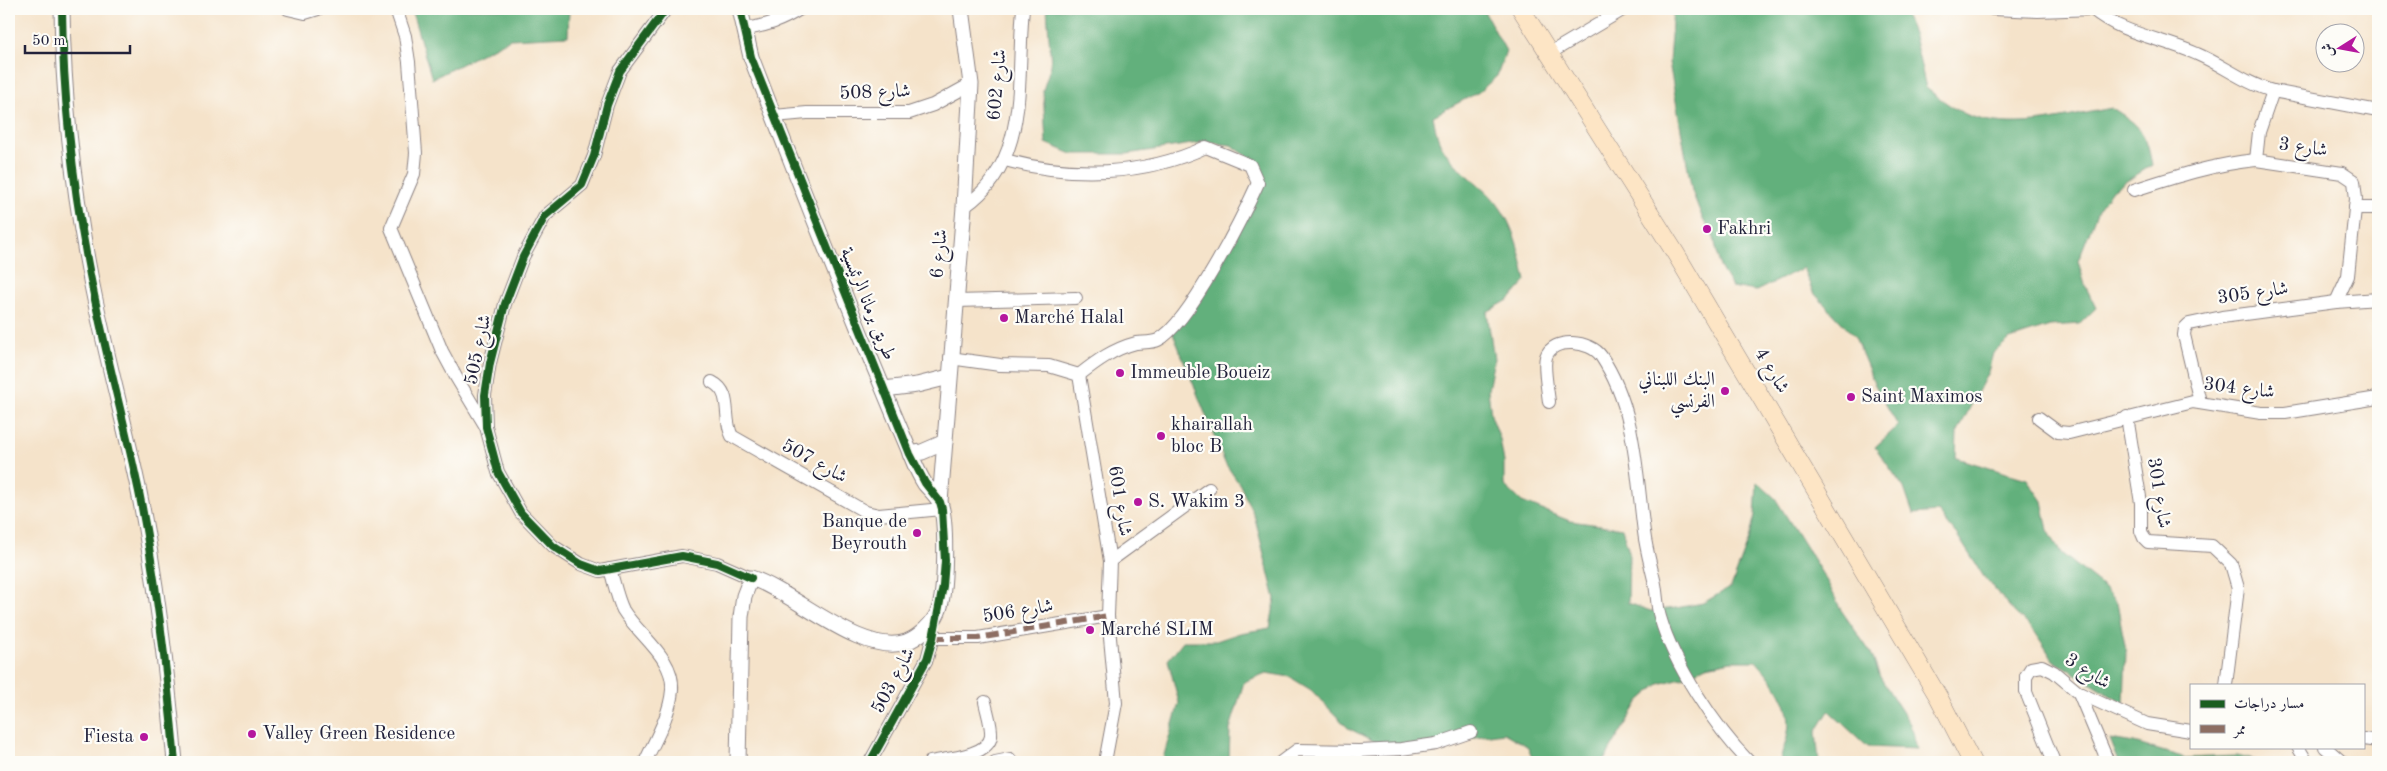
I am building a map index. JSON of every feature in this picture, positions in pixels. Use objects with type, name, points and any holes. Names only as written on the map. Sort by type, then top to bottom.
[{"type":"main road","name":"شارع 4","points":[[1521,9],[1686,271],[1939,698],[1972,762]]},
{"type":"street","points":[[62,9],[66,116],[75,186],[90,275],[139,492],[157,588],[175,762]]},
{"type":"street","points":[[288,9],[304,13],[318,9]]},
{"type":"street","points":[[396,9],[405,36],[409,62],[416,153],[414,174],[391,228],[442,351],[486,427]]},
{"type":"street","name":"شارع 505","points":[[666,9],[620,71],[607,105],[594,156],[582,185],[545,216],[523,257],[505,304],[490,363],[485,395],[486,427],[498,472],[521,513],[553,546],[581,564],[600,571],[682,556],[717,563],[751,578]]},
{"type":"street","name":"طريق برمانا الرئيسية","points":[[740,9],[751,57],[910,454],[925,483],[941,506]]},
{"type":"street","points":[[744,29],[764,26],[782,20],[800,9]]},
{"type":"street","name":"شارع 6","points":[[941,506],[950,358],[964,207],[971,84],[961,9]]},
{"type":"street","name":"شارع 602","points":[[964,207],[980,196],[1005,160],[1017,118],[1023,9]]},
{"type":"street","points":[[1550,53],[1624,9]]},
{"type":"street","points":[[1993,9],[2038,11],[2092,9],[2123,28],[2152,40],[2195,53],[2228,68],[2261,88],[2378,111]]},
{"type":"street","name":"شارع 508","points":[[774,116],[807,113],[909,113],[933,105],[971,84]]},
{"type":"street","name":"شارع 3","points":[[2273,91],[2260,132],[2256,160],[2342,173],[2349,176],[2356,186],[2348,276],[2336,302]]},
{"type":"street","points":[[950,358],[1000,365],[1049,366],[1079,375],[1109,353],[1135,344],[1158,340],[1180,321],[1211,272],[1246,210],[1258,183],[1250,164],[1206,147],[1163,164],[1088,173],[1034,168],[1005,160]]},
{"type":"street","points":[[2134,190],[2177,176],[2234,162],[2256,160]]},
{"type":"street","points":[[2355,208],[2378,208]]},
{"type":"street","points":[[956,301],[1076,298]]},
{"type":"street","points":[[2336,302],[2378,299]]},
{"type":"street","name":"شارع 305","points":[[2200,402],[2184,335],[2186,327],[2194,323],[2239,314],[2336,302]]},
{"type":"street","points":[[1549,402],[1546,358],[1550,349],[1561,344],[1583,344],[1600,354],[1623,401],[1635,451],[1644,533],[1660,617],[1678,660],[1695,689],[1731,744],[1749,762]]},
{"type":"street","name":"شارع 601","points":[[1079,375],[1110,561],[1108,616],[1116,703],[1105,762]]},
{"type":"street","points":[[884,389],[917,386],[949,377]]},
{"type":"street","name":"شارع 507","points":[[712,382],[722,389],[726,396],[726,419],[732,436],[866,512],[880,515],[941,506]]},
{"type":"street","name":"شارع 304","points":[[2039,418],[2058,432],[2069,433],[2182,404],[2200,402],[2260,413],[2285,413],[2378,398]]},
{"type":"street","name":"شارع 301","points":[[2127,417],[2141,503],[2141,530],[2144,538],[2148,542],[2212,546],[2232,564],[2238,588],[2226,684]]},
{"type":"street","points":[[910,454],[922,452],[945,442]]},
{"type":"street","points":[[1110,561],[1209,489]]},
{"type":"street","points":[[738,762],[741,624],[744,596],[751,578],[774,587],[844,629],[867,639],[890,644],[904,643],[923,632],[938,612],[945,560],[941,506]]},
{"type":"street","points":[[610,569],[622,607],[632,624],[665,661],[671,675],[672,690],[667,714],[645,762]]},
{"type":"street","name":"شارع 503","points":[[870,762],[926,659],[933,638],[938,612]]},
{"type":"street","name":"شارع 506","points":[[933,638],[978,638],[1108,616]]},
{"type":"street","name":"شارع 3","points":[[2054,762],[2026,692],[2026,676],[2031,668],[2042,666],[2054,672],[2079,693],[2147,724],[2190,731]]},
{"type":"street","points":[[2079,693],[2108,762]]},
{"type":"street","points":[[930,762],[978,752],[987,745],[991,737],[985,702]]},
{"type":"street","points":[[1281,762],[1297,750],[1360,751],[1401,749],[1436,744],[1471,732]]},
{"type":"street","points":[[2364,739],[2378,741]]},
{"type":"street","points":[[2299,748],[2308,762]]},
{"type":"street","points":[[2326,748],[2342,762]]},
{"type":"street","points":[[995,762],[1010,758]]},
{"type":"green space","points":[[411,9],[569,9],[568,36],[510,39],[432,79]]},
{"type":"green space","points":[[1047,9],[1483,9],[1506,51],[1497,76],[1479,92],[1433,116],[1440,143],[1445,152],[1451,160],[1489,194],[1502,211],[1512,230],[1519,250],[1526,281],[1510,299],[1487,312],[1494,359],[1488,390],[1491,415],[1500,439],[1504,462],[1504,485],[1522,502],[1570,521],[1622,528],[1629,552],[1628,603],[1651,611],[1703,603],[1731,587],[1749,539],[1755,515],[1757,482],[1775,498],[1828,583],[1841,610],[1871,653],[1880,677],[1910,724],[1917,749],[1868,747],[1829,711],[1816,732],[1819,762],[1780,762],[1789,722],[1785,703],[1769,676],[1756,661],[1731,661],[1707,666],[1685,677],[1659,684],[1639,701],[1603,762],[1534,762],[1527,746],[1504,733],[1475,737],[1447,744],[1393,751],[1348,728],[1311,690],[1290,677],[1266,673],[1244,682],[1230,729],[1229,762],[1162,762],[1179,703],[1168,660],[1183,641],[1216,641],[1240,633],[1270,628],[1275,599],[1255,518],[1240,485],[1225,463],[1172,331],[1261,181],[1250,158],[1231,145],[1205,142],[1127,154],[1072,154],[1046,143],[1043,90],[1051,65]]},
{"type":"green space","points":[[1673,9],[1903,9],[1914,36],[1926,88],[1963,113],[1993,122],[2027,123],[2112,108],[2129,119],[2140,130],[2147,145],[2152,165],[2111,191],[2098,210],[2078,261],[2085,285],[2096,308],[2080,324],[2050,326],[2010,339],[1993,353],[1988,372],[1957,433],[1956,458],[2027,479],[2042,501],[2048,530],[2061,553],[2101,585],[2117,603],[2126,651],[2124,704],[2053,660],[2035,632],[2015,613],[1984,577],[1957,535],[1938,512],[1913,514],[1904,488],[1875,447],[1898,426],[1875,385],[1855,337],[1813,292],[1803,268],[1756,291],[1732,287],[1720,267],[1714,238],[1702,217],[1692,191],[1669,62]]},
{"type":"green space","points":[[2110,739],[2134,743],[2186,758],[2237,756],[2262,762],[2119,762]]},
{"type":"marked path","points":[[933,638],[978,638],[1108,616]]},
{"type":"cycle path","points":[[62,9],[64,76],[79,209],[96,302],[139,492],[151,560],[169,694],[175,762]]},
{"type":"cycle path","points":[[666,9],[620,71],[607,105],[594,156],[582,185],[545,216],[523,257],[505,304],[490,363],[485,395],[486,427],[498,472],[521,513],[553,546],[581,564],[600,571],[682,556],[717,563],[751,578]]},
{"type":"cycle path","points":[[740,9],[751,57],[910,454],[925,483],[940,502],[942,509],[945,561],[943,586],[933,638],[927,659],[870,762]]},
{"type":"place","name":"Fakhri","points":[[1707,229]]},
{"type":"place","name":"Marché Halal","points":[[1004,318]]},
{"type":"place","name":"Immeuble Boueiz","points":[[1120,373]]},
{"type":"place","name":"البنك اللبناني الفرنسي","points":[[1725,391]]},
{"type":"place","name":"Saint Maximos","points":[[1851,397]]},
{"type":"place","name":"khairallah bloc B","points":[[1161,436]]},
{"type":"place","name":"S. Wakim 3","points":[[1138,502]]},
{"type":"place","name":"Banque de Beyrouth","points":[[917,533]]},
{"type":"place","name":"Marché SLIM","points":[[1090,630]]},
{"type":"place","name":"Valley Green Residence","points":[[252,734]]},
{"type":"place","name":"Fiesta","points":[[144,737]]}]
